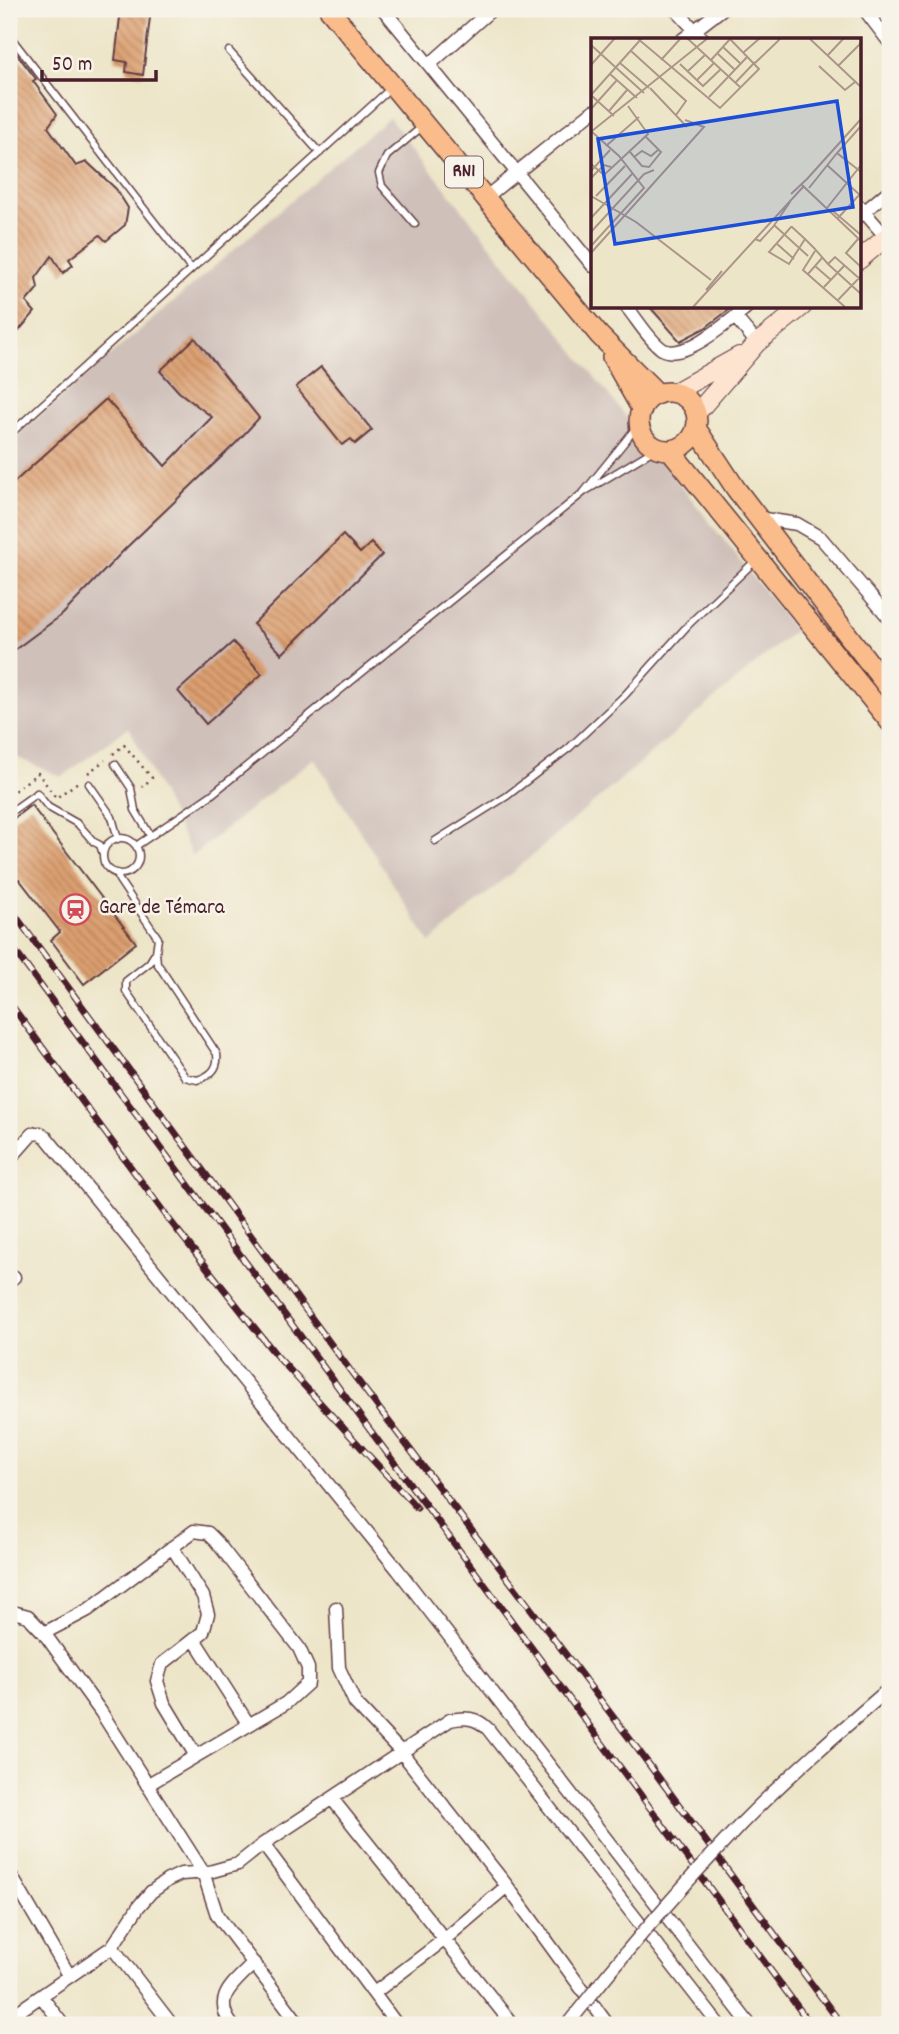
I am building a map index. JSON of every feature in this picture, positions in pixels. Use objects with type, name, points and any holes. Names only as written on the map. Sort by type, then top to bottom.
[{"type":"main road","name":"RN1","points":[[329,9],[599,335],[665,394],[687,400],[696,421],[758,518],[890,690]]},
{"type":"main road","points":[[860,259],[888,236]]},
{"type":"main road","points":[[640,417],[651,398],[665,394],[754,346],[801,308]]},
{"type":"main road","name":"RN1","points":[[599,335],[640,417],[642,434],[648,443],[664,449],[758,558],[890,722]]},
{"type":"main road","points":[[664,449],[687,443],[696,421],[754,346]]},
{"type":"street","points":[[383,9],[591,264]]},
{"type":"street","points":[[675,9],[702,38]]},
{"type":"street","points":[[685,38],[722,9]]},
{"type":"street","points":[[863,9],[888,37]]},
{"type":"street","points":[[429,65],[485,11]]},
{"type":"street","points":[[485,198],[591,113]]},
{"type":"street","points":[[888,236],[861,211],[890,190]]},
{"type":"street","points":[[628,308],[659,346],[676,353],[688,348],[745,308]]},
{"type":"street","points":[[734,317],[754,346]]},
{"type":"street","points":[[758,518],[797,524],[821,538],[890,619]]},
{"type":"street","points":[[9,1160],[32,1134],[40,1133],[46,1138],[398,1570],[750,2025]]},
{"type":"street","points":[[44,1633],[88,1610],[194,1531],[208,1533],[230,1557],[299,1648],[308,1668],[308,1683],[301,1690],[286,1703],[147,1785]]},
{"type":"street","points":[[172,1547],[203,1596],[208,1614],[203,1632],[162,1664],[157,1681],[164,1703],[196,1756]]},
{"type":"street","points":[[336,1608],[339,1668],[355,1703],[402,1752],[507,1886],[608,2025]]},
{"type":"street","points":[[9,1611],[28,1616],[44,1633],[101,1712],[203,1872],[217,1915],[300,2025]]},
{"type":"street","points":[[194,1639],[249,1725]]},
{"type":"street","points":[[567,2025],[645,1931],[741,1824],[890,1688]]},
{"type":"street","points":[[9,2018],[112,1947],[139,1906],[168,1880],[181,1874],[222,1869],[238,1864],[263,1844],[450,1720],[467,1718],[481,1722],[519,1767],[719,2025]]},
{"type":"street","points":[[333,1800],[513,2025]]},
{"type":"street","points":[[263,1844],[397,2025]]},
{"type":"street","points":[[9,1872],[69,1975]]},
{"type":"street","points":[[374,1993],[445,1939],[507,1886]]},
{"type":"street","points":[[112,1947],[172,2025]]},
{"type":"street","points":[[232,2025],[226,2018],[223,2007],[225,1993],[254,1964]]},
{"type":"street","points":[[41,1996],[63,2025]]},
{"type":"lane","points":[[9,34],[191,269]]},
{"type":"lane","points":[[229,51],[320,153]]},
{"type":"lane","points":[[9,435],[393,86]]},
{"type":"lane","points":[[415,225],[383,186],[379,173],[387,156],[425,125]]},
{"type":"lane","points":[[584,492],[640,417]]},
{"type":"lane","points":[[136,846],[211,795],[584,492],[664,449]]},
{"type":"lane","points":[[435,841],[507,796],[569,748],[625,695],[689,624],[758,558]]},
{"type":"lane","points":[[115,764],[134,794],[135,810],[150,835]]},
{"type":"lane","points":[[89,785],[112,817],[118,839]]},
{"type":"lane","points":[[9,813],[37,793],[48,807],[78,824],[100,845],[105,862],[109,869],[125,873],[133,869],[139,854],[136,846],[129,840],[118,839],[106,846],[103,854]]},
{"type":"lane","points":[[117,873],[123,887],[155,933],[158,941],[157,963],[217,1054],[217,1066],[202,1079],[191,1080],[185,1077],[126,991],[126,981],[149,963],[156,952]]},
{"type":"path","points":[[9,795],[38,773],[56,798],[124,745],[152,778],[134,794]]},
{"type":"shaded area","points":[[389,117],[795,630],[430,943],[314,758],[192,856],[129,727],[62,777],[20,759],[9,750],[9,442]]},
{"type":"building","points":[[121,9],[151,9],[143,75],[126,72],[127,62],[115,60]]},
{"type":"building","points":[[9,44],[36,79],[33,81],[57,114],[48,127],[76,166],[87,162],[116,189],[128,208],[125,225],[106,241],[100,235],[69,259],[73,265],[63,273],[52,256],[36,278],[38,288],[26,302],[35,312],[9,342]]},
{"type":"building","points":[[651,308],[731,308],[705,328],[680,341]]},
{"type":"building","points":[[195,338],[259,418],[126,548],[63,614],[9,654],[9,487],[106,399],[165,466],[212,417],[179,392],[160,371]]},
{"type":"building","points":[[321,367],[372,430],[355,444],[351,439],[342,445],[296,387]]},
{"type":"building","points":[[343,535],[360,553],[371,543],[382,555],[282,654],[253,624]]},
{"type":"building","points":[[233,642],[262,674],[206,724],[178,691]]},
{"type":"building","name":"Gare de Témara","points":[[31,805],[136,943],[84,984],[51,940],[60,932],[19,879],[9,887],[9,822]]},
{"type":"railway","points":[[9,907],[355,1377],[636,1747],[842,2025]]},
{"type":"railway","points":[[9,943],[811,2025]]},
{"type":"railway","points":[[9,1002],[171,1222],[276,1355],[417,1508]]},
{"type":"place","name":"Gare de Témara","points":[[76,909]]}]
